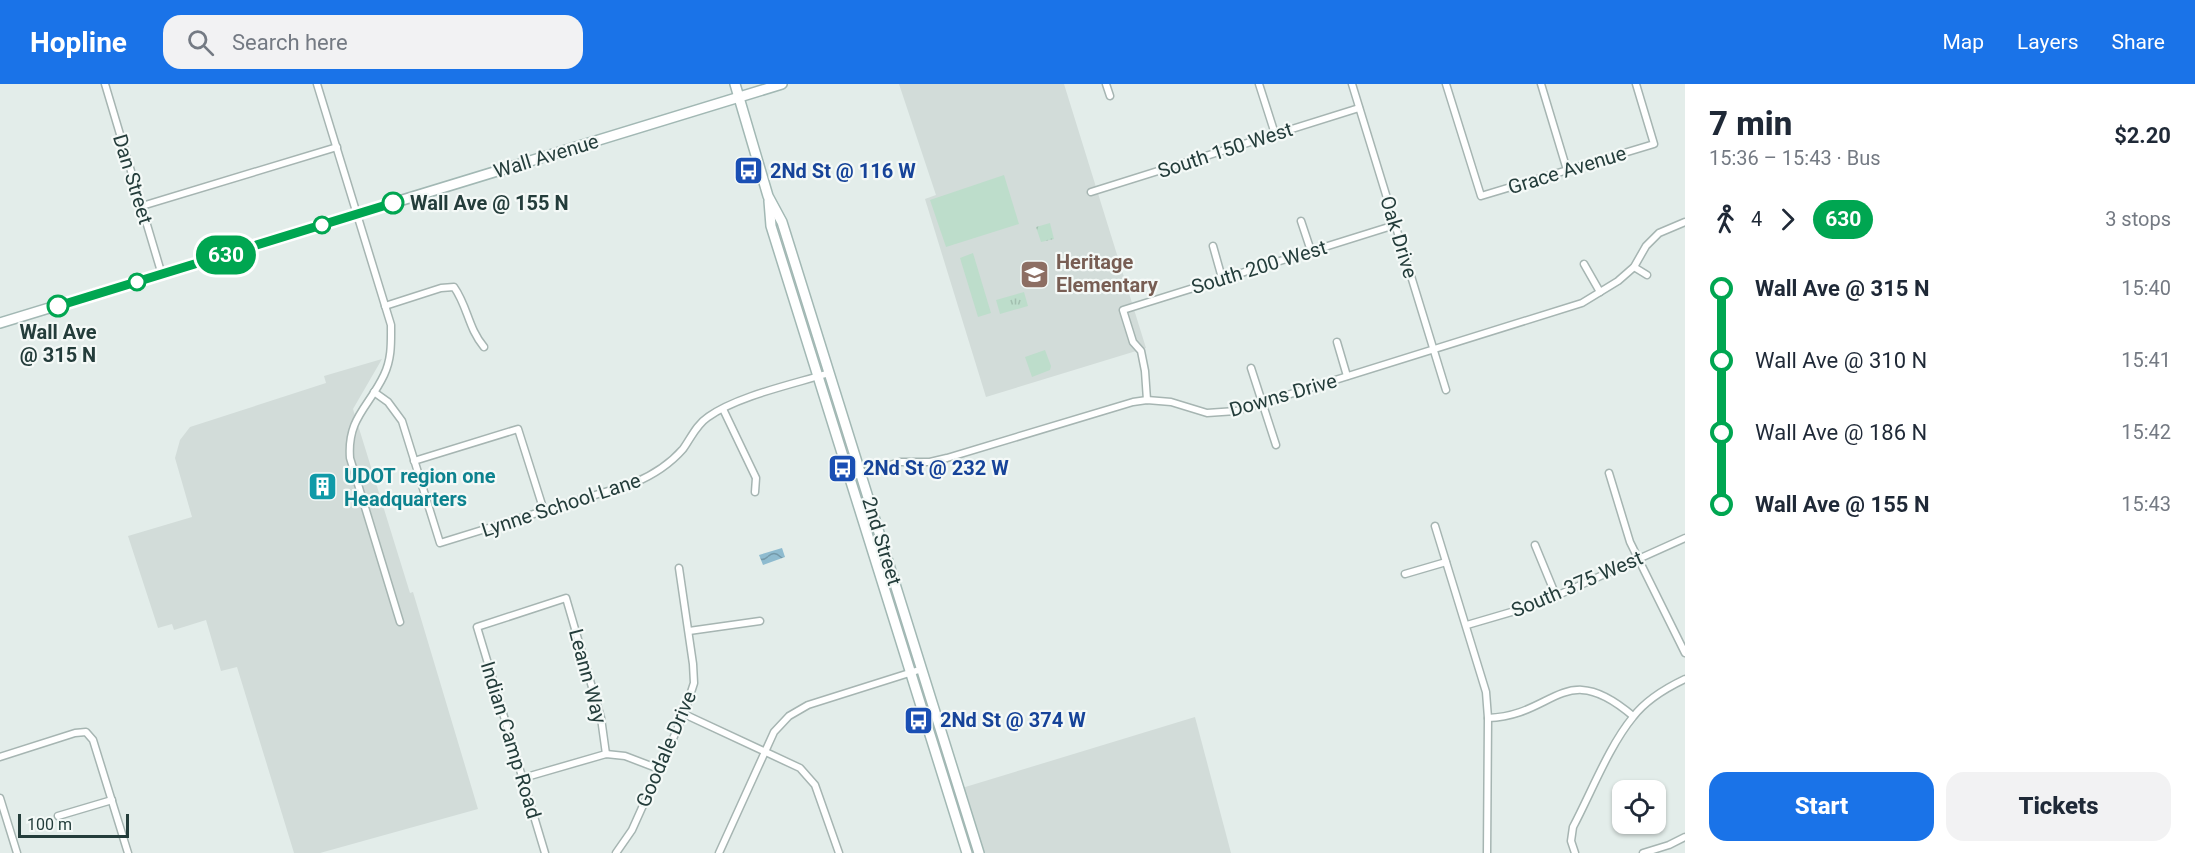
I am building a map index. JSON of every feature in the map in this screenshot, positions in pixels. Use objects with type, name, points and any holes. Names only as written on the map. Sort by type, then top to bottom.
[{"type":"main road","name":"2nd Street","points":[[735,84],[768,196],[771,226],[966,853]]},
{"type":"main road","name":"Wall Avenue","points":[[0,323],[782,84]]},
{"type":"main road","name":"2nd Street","points":[[768,196],[782,222],[979,853]]},
{"type":"street","name":"Dan Street","points":[[105,84],[162,275]]},
{"type":"street","points":[[317,84],[391,325],[392,351],[384,374],[352,427],[349,442],[350,458],[400,622]]},
{"type":"street","points":[[1106,84],[1110,96]]},
{"type":"street","points":[[1259,84],[1275,134]]},
{"type":"street","name":"Oak Drive","points":[[1352,84],[1446,390]]},
{"type":"street","name":"Grace Avenue","points":[[1446,84],[1480,196],[1654,144],[1636,84]]},
{"type":"street","points":[[1541,84],[1567,170]]},
{"type":"street","name":"South 150 West","points":[[1091,192],[1359,108]]},
{"type":"street","points":[[142,206],[337,147]]},
{"type":"street","points":[[1301,221],[1311,251]]},
{"type":"street","name":"Downs Drive","points":[[849,477],[900,462],[930,462],[947,458],[1133,402],[1147,400],[1171,402],[1207,413],[1236,411],[1582,303],[1618,281],[1634,267],[1646,246],[1659,233],[1685,222]]},
{"type":"street","name":"South 200 West","points":[[1147,400],[1141,351],[1133,342],[1123,310],[1395,225]]},
{"type":"street","points":[[1213,246],[1222,278]]},
{"type":"street","points":[[1584,264],[1600,292]]},
{"type":"street","points":[[1634,267],[1647,275]]},
{"type":"street","points":[[385,306],[441,288],[454,287],[462,298],[474,335],[484,347]]},
{"type":"street","points":[[1336,342],[1347,376]]},
{"type":"street","points":[[1251,368],[1276,445]]},
{"type":"street","name":"Lynne School Lane","points":[[414,461],[440,543],[634,483],[653,475],[669,464],[708,417],[735,403],[829,373]]},
{"type":"street","points":[[374,392],[388,402],[402,421],[414,461],[518,429],[544,511]]},
{"type":"street","points":[[723,409],[756,478],[755,492]]},
{"type":"street","points":[[1610,473],[1637,559],[1685,653]]},
{"type":"street","points":[[1435,526],[1486,692],[1488,718],[1487,853]]},
{"type":"street","name":"South 375 West","points":[[1467,626],[1556,596],[1685,538]]},
{"type":"street","points":[[1535,545],[1556,596]]},
{"type":"street","points":[[1405,574],[1446,562]]},
{"type":"street","name":"Goodale Drive","points":[[616,853],[632,831],[684,714],[694,682],[680,568]]},
{"type":"street","name":"Leann Way","points":[[477,627],[566,598],[602,718],[606,754]]},
{"type":"street","points":[[689,632],[760,621]]},
{"type":"street","name":"Indian Camp Road","points":[[477,627],[546,853]]},
{"type":"street","points":[[719,853],[764,751],[774,732],[789,716],[808,705],[922,669]]},
{"type":"street","points":[[1575,853],[1571,841],[1573,827],[1613,749],[1633,716],[1649,701],[1685,679]]},
{"type":"street","points":[[1488,718],[1516,715],[1562,692],[1574,690],[1589,690],[1602,694],[1615,701],[1633,716]]},
{"type":"street","points":[[684,714],[800,768],[815,785],[839,853]]},
{"type":"street","points":[[0,757],[75,733],[86,732],[93,740],[128,853]]},
{"type":"street","points":[[523,778],[606,754],[625,756],[659,770]]},
{"type":"street","points":[[0,798],[17,853]]},
{"type":"street","points":[[58,816],[112,800]]},
{"type":"street","points":[[1643,853],[1685,837]]},
{"type":"shaded area","name":"Heritage Elementary","points":[[899,84],[1064,84],[1146,348],[986,397],[925,199],[936,195]]},
{"type":"shaded area","name":"UDOT region one Headquarters","points":[[382,359],[353,409],[410,593],[413,592],[478,809],[320,853],[294,853],[237,667],[221,671],[206,620],[174,630],[172,624],[158,628],[128,536],[192,517],[175,458],[180,440],[190,427],[326,383],[324,376]]},
{"type":"shaded area","points":[[1195,717],[1231,853],[982,853],[962,788]]},
{"type":"green space","points":[[1004,175],[1019,224],[946,247],[930,200]]},
{"type":"green space","points":[[1050,223],[1054,239],[1041,242],[1036,227]]},
{"type":"green space","points":[[973,253],[991,313],[978,317],[960,258]]},
{"type":"green space","points":[[1024,292],[1028,306],[1000,314],[996,300]]},
{"type":"green space","points":[[1045,350],[1051,366],[1050,370],[1032,377],[1025,357]]},
{"type":"water","points":[[782,548],[785,557],[763,565],[759,555]]},
{"type":"bus line","name":"630","points":[[58,306],[393,203]]},
{"type":"place","name":"2Nd St @ 116 W","points":[[749,171]]},
{"type":"place","name":"Wall Ave @ 155 N","points":[[393,203]]},
{"type":"place","name":"Heritage Elementary","points":[[1035,274]]},
{"type":"place","name":"Wall Ave @ 315 N","points":[[58,306]]},
{"type":"place","name":"2Nd St @ 232 W","points":[[842,468]]},
{"type":"place","name":"UDOT region one Headquarters","points":[[323,487]]},
{"type":"place","name":"2Nd St @ 374 W","points":[[919,720]]}]
